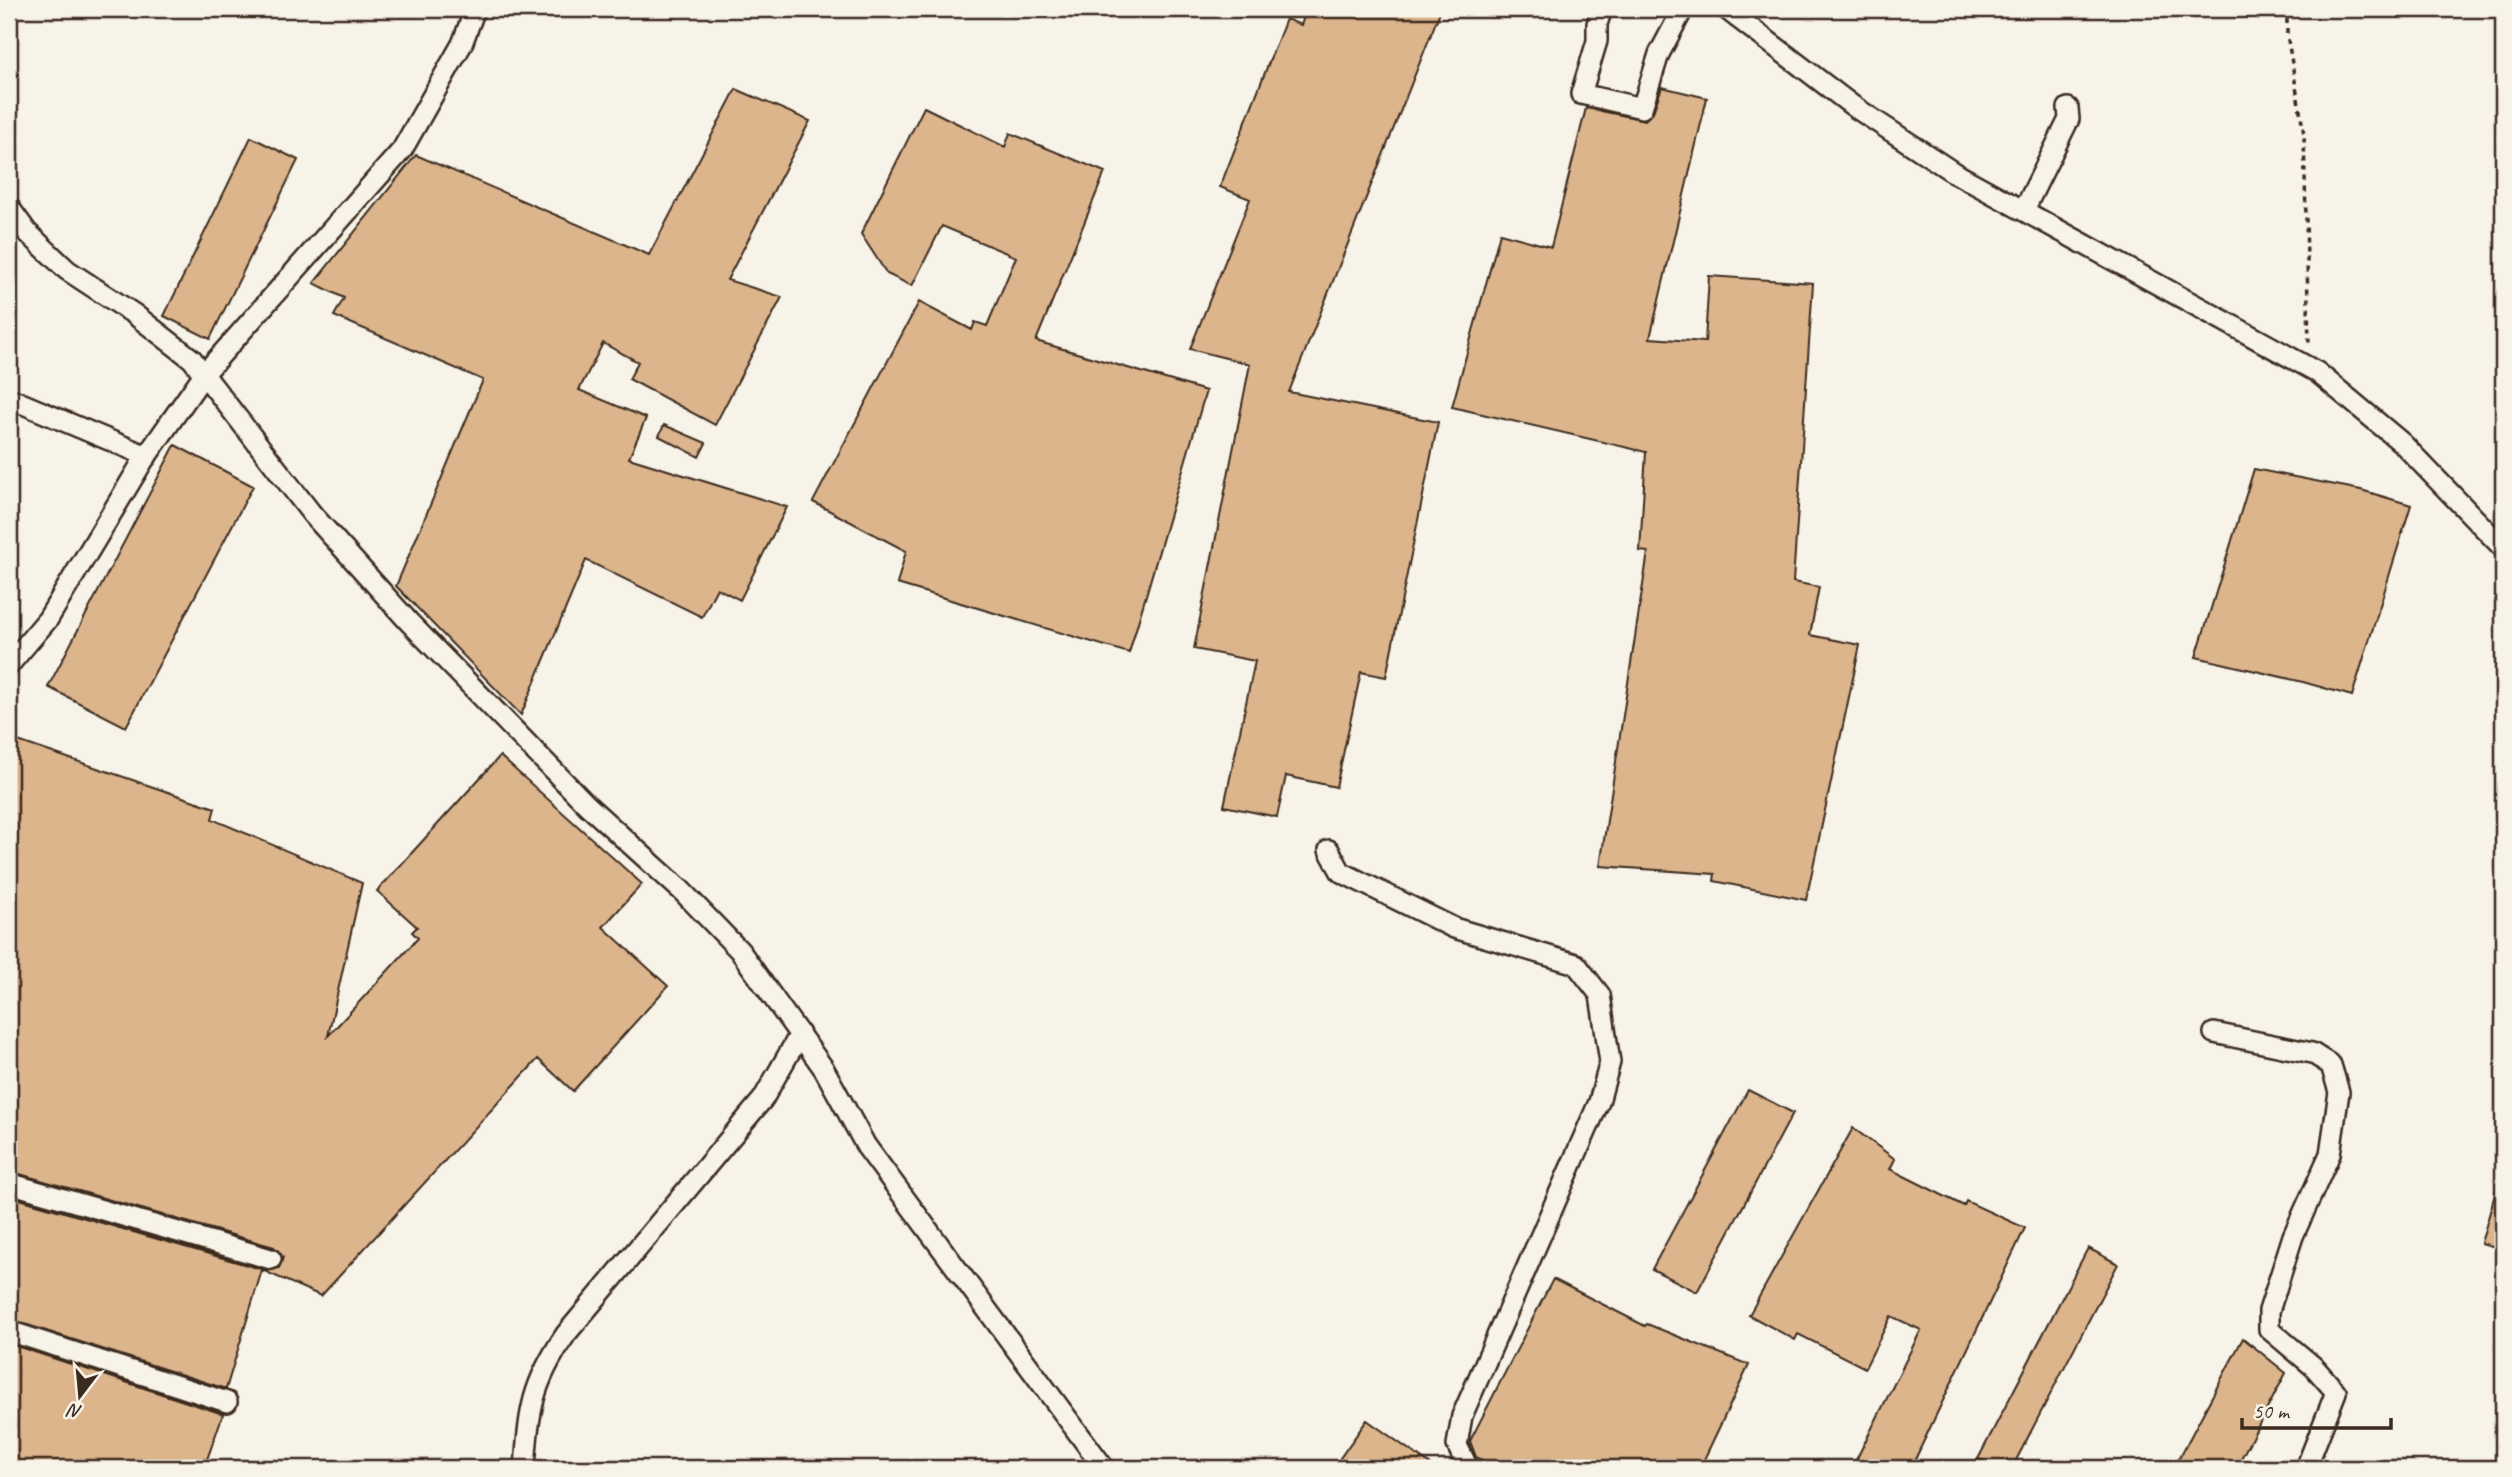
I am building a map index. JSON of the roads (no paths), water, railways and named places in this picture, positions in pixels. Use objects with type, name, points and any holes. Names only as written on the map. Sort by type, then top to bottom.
[{"type":"street","points":[[9,665],[48,620],[147,456],[204,374],[402,150],[462,44],[475,9]]},
{"type":"street","points":[[1602,9],[1597,24],[1597,41],[1581,94],[1642,108],[1660,54],[1684,9]]},
{"type":"street","points":[[1726,9],[1853,106],[1953,172],[2309,368],[2402,443],[2503,548]]},
{"type":"street","points":[[2024,210],[2069,118],[2068,108]]},
{"type":"street","points":[[9,206],[27,232],[67,270],[134,314],[192,359],[312,513],[400,612],[587,804],[682,891],[740,951],[824,1069],[866,1146],[1104,1468]]},
{"type":"street","points":[[9,398],[147,456]]},
{"type":"street","points":[[1329,850],[1341,872],[1454,928],[1576,964],[1600,995],[1610,1062],[1599,1102],[1462,1416],[1457,1445],[1468,1468]]},
{"type":"street","points":[[2214,1033],[2312,1053],[2331,1065],[2339,1092],[2330,1154],[2293,1236],[2269,1311],[2269,1329],[2314,1367],[2336,1392],[2306,1468]]},
{"type":"street","points":[[525,1468],[529,1409],[547,1362],[566,1334],[763,1099],[800,1034]]},
{"type":"street","points":[[9,1183],[271,1259]]},
{"type":"street","points":[[9,1331],[227,1402]]}]
